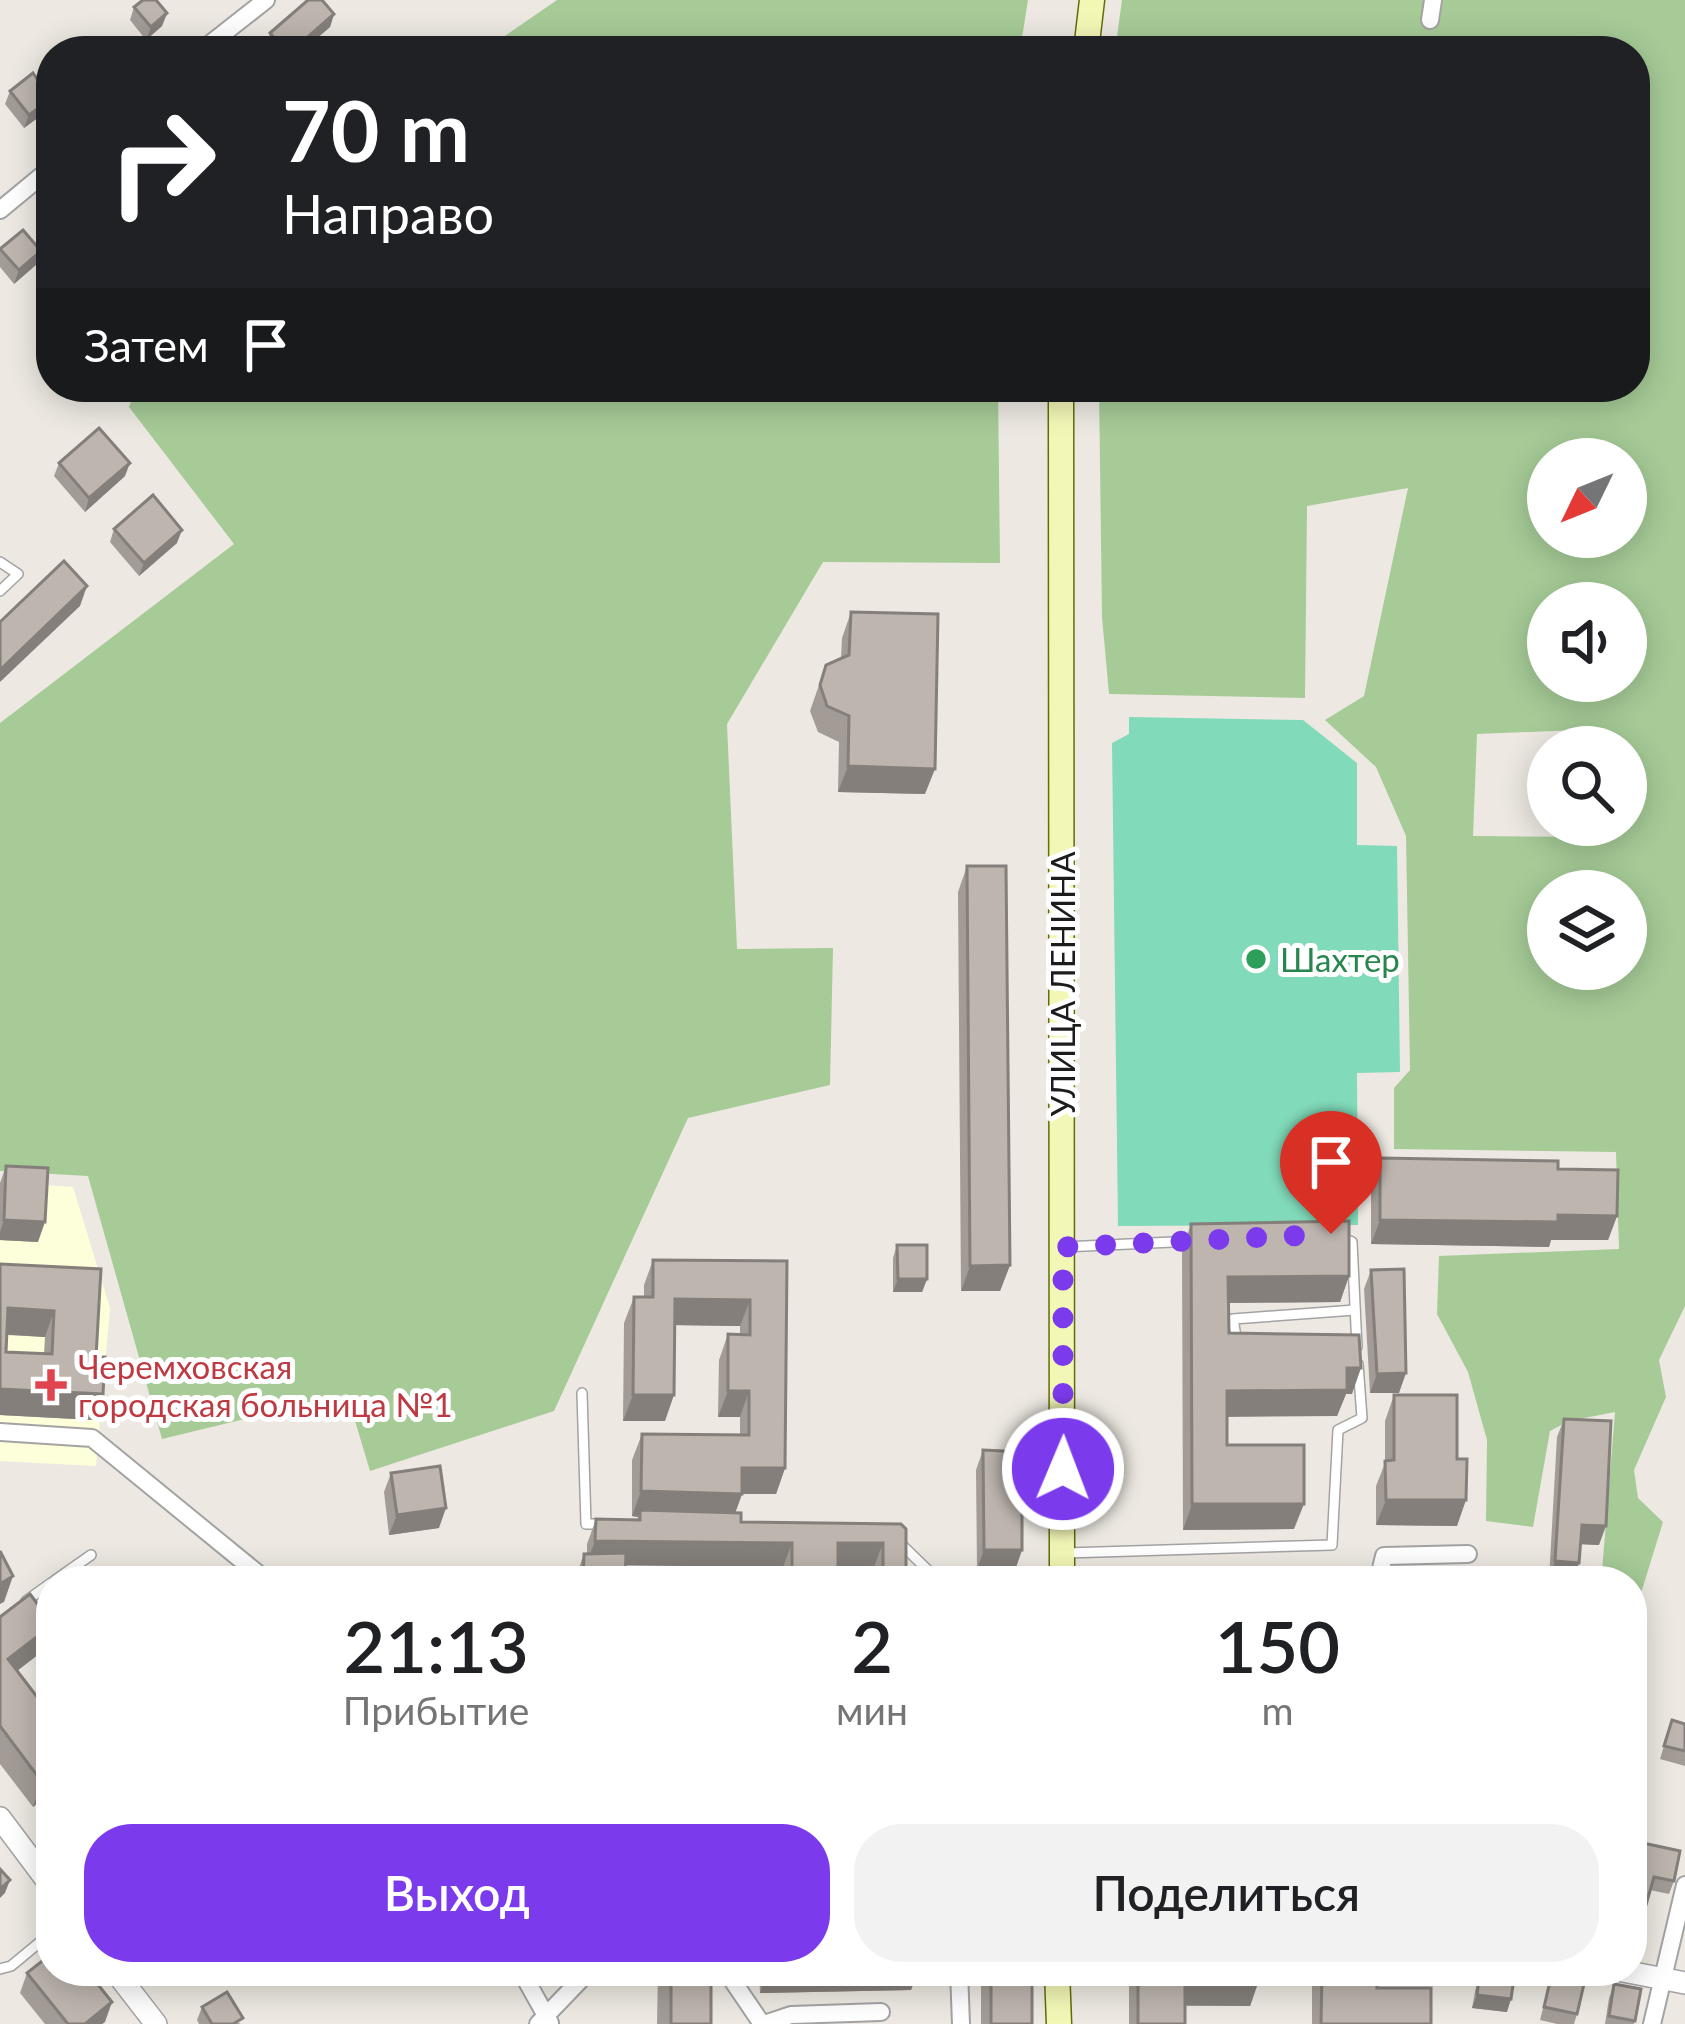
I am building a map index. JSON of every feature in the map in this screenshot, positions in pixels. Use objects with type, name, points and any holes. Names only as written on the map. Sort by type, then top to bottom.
[{"type":"main road","points":[[1088,36],[1093,0]]},
{"type":"main road","name":"УЛИЦА ЛЕНИНА","points":[[1061,402],[1062,1566]]},
{"type":"main road","points":[[1058,1986],[1059,2024]]},
{"type":"street","points":[[220,36],[266,0]]},
{"type":"street","points":[[1430,20],[1433,0]]},
{"type":"street","points":[[0,210],[36,180]]},
{"type":"street","points":[[0,1432],[92,1438],[249,1566]]},
{"type":"street","points":[[1382,1566],[1384,1556],[1468,1555]]},
{"type":"street","points":[[0,1818],[36,1866]]},
{"type":"street","points":[[1652,2024],[1685,1885]]},
{"type":"street","points":[[1647,1974],[1685,1983]]},
{"type":"street","points":[[126,1986],[155,2024]]},
{"type":"street","points":[[528,1986],[545,2021],[576,1986]]},
{"type":"street","points":[[736,1986],[763,2024],[791,2015],[881,2012]]},
{"type":"street","points":[[960,1986],[961,2024]]},
{"type":"lane","points":[[0,562],[18,574],[0,591]]},
{"type":"lane","points":[[1062,1553],[1332,1545],[1338,1430],[1362,1418],[1352,1242],[1331,1234]]},
{"type":"lane","points":[[1063,1247],[1220,1240]]},
{"type":"lane","points":[[1238,1348],[1233,1319],[1355,1310]]},
{"type":"lane","points":[[1334,1351],[1357,1352]]},
{"type":"lane","points":[[583,1393],[586,1524],[630,1525]]},
{"type":"lane","points":[[889,1533],[923,1566]]},
{"type":"lane","points":[[75,1566],[91,1555]]},
{"type":"lane","points":[[17,1607],[36,1593]]},
{"type":"lane","points":[[0,1979],[6,1968],[36,1945]]},
{"type":"shaded area","name":"Черемховская городская больница №1","points":[[0,1182],[73,1187],[110,1308],[96,1466],[0,1461]]},
{"type":"green space","points":[[557,0],[1028,0],[1022,36],[505,36]]},
{"type":"green space","points":[[1122,0],[1685,0],[1685,1306],[1659,1360],[1666,1397],[1634,1470],[1638,1498],[1663,1522],[1647,1574],[1647,1566],[1602,1566],[1615,1412],[1569,1421],[1550,1431],[1533,1527],[1486,1521],[1487,1440],[1468,1372],[1437,1314],[1439,1256],[1619,1249],[1616,1152],[1394,1149],[1394,1088],[1410,1070],[1406,836],[1376,767],[1325,720],[1364,696],[1408,488],[1307,506],[1305,698],[1109,694],[1102,617],[1099,402],[1650,402],[1650,36],[1117,36]]},
{"type":"green space","points":[[131,402],[998,402],[1000,563],[823,562],[727,724],[737,949],[833,948],[830,1085],[688,1118],[554,1411],[370,1471],[347,1394],[162,1439],[88,1176],[0,1171],[0,723],[234,544],[129,407]]},
{"type":"green space","name":"Шахтер","points":[[1129,717],[1303,720],[1357,763],[1357,845],[1397,846],[1400,1072],[1357,1073],[1358,1225],[1118,1226],[1112,743],[1129,734]]},
{"type":"building","points":[[143,0],[156,0],[167,13],[151,27],[134,7]]},
{"type":"building","points":[[308,0],[322,0],[334,14],[309,36],[270,33]]},
{"type":"building","points":[[33,73],[36,110],[29,115],[10,91]]},
{"type":"building","points":[[23,230],[36,245],[36,255],[19,270],[0,249]]},
{"type":"building","points":[[99,428],[130,463],[89,498],[59,463]]},
{"type":"building","points":[[153,495],[182,530],[144,563],[114,529]]},
{"type":"building","points":[[64,561],[87,586],[0,670],[0,622]]},
{"type":"building","points":[[851,612],[938,614],[935,769],[848,766],[849,716],[827,706],[820,685],[826,665],[849,655]]},
{"type":"building","points":[[967,866],[1006,866],[1010,1265],[970,1266]]},
{"type":"building","points":[[1380,1158],[1558,1161],[1558,1169],[1618,1170],[1617,1216],[1558,1215],[1558,1222],[1380,1220]]},
{"type":"building","points":[[6,1166],[48,1168],[45,1222],[4,1220]]},
{"type":"building","points":[[1349,1221],[1349,1276],[1228,1277],[1229,1333],[1359,1335],[1361,1368],[1347,1368],[1347,1390],[1227,1391],[1227,1445],[1304,1445],[1304,1504],[1192,1504],[1191,1224]]},
{"type":"building","points":[[897,1245],[927,1245],[927,1279],[898,1279]]},
{"type":"building","points":[[653,1260],[787,1261],[785,1468],[742,1468],[742,1494],[641,1491],[642,1434],[749,1435],[749,1391],[728,1391],[728,1334],[750,1335],[750,1300],[675,1299],[674,1395],[633,1395],[634,1297],[653,1297]]},
{"type":"building","points":[[0,1264],[101,1269],[96,1357],[105,1357],[103,1394],[0,1389]],"holes":[[[8,1308],[54,1311],[52,1354],[6,1352]]]},
{"type":"building","points":[[1404,1269],[1406,1373],[1377,1374],[1371,1270]]},
{"type":"building","points":[[1394,1395],[1457,1395],[1457,1459],[1467,1459],[1466,1500],[1386,1500],[1385,1461],[1394,1460]]},
{"type":"building","points":[[1564,1419],[1611,1421],[1606,1526],[1582,1525],[1579,1563],[1555,1561]]},
{"type":"building","points":[[983,1450],[1022,1452],[1022,1550],[984,1550]]},
{"type":"building","points":[[440,1466],[446,1508],[397,1515],[391,1473]]},
{"type":"building","points":[[640,1510],[741,1513],[741,1522],[901,1524],[906,1529],[906,1566],[883,1566],[883,1543],[838,1543],[838,1566],[792,1566],[792,1543],[595,1541],[596,1519],[640,1520]]},
{"type":"building","points":[[0,1551],[13,1576],[0,1584]]},
{"type":"building","points":[[626,1553],[626,1566],[584,1566],[584,1554]]},
{"type":"building","points":[[30,1594],[36,1602],[36,1638],[8,1659],[36,1695],[36,1774],[0,1726],[0,1617]]},
{"type":"building","points":[[1672,1720],[1685,1724],[1685,1751],[1664,1746]]},
{"type":"building","points":[[1647,1844],[1680,1851],[1674,1881],[1654,1877],[1647,1901]]},
{"type":"building","points":[[0,1869],[10,1880],[0,1889]]},
{"type":"building","points":[[37,1986],[99,1986],[112,2002],[85,2024],[68,2024]]},
{"type":"building","points":[[671,1986],[711,1986],[711,2024],[671,2024]]},
{"type":"building","points":[[991,1986],[1032,1986],[1032,2024],[991,2024]]},
{"type":"building","points":[[1138,1986],[1185,1986],[1185,2024],[1138,2024]]},
{"type":"building","points":[[1322,1986],[1431,1988],[1431,2024],[1321,2024]]},
{"type":"building","points":[[1478,1986],[1513,1986],[1511,1999],[1477,1995]]},
{"type":"building","points":[[1549,1986],[1584,1986],[1577,2014],[1544,2007]]},
{"type":"building","points":[[1614,1986],[1641,1989],[1635,2021],[1609,2016]]},
{"type":"building","points":[[227,1992],[243,2018],[233,2024],[212,2024],[202,2007]]},
{"type":"place","name":"Шахтер","points":[[1256,959]]},
{"type":"place","name":"Черемховская городская больница №1","points":[[51,1385]]},
{"type":"route","points":[[1063,1469],[1063,1247],[1331,1234]]}]
